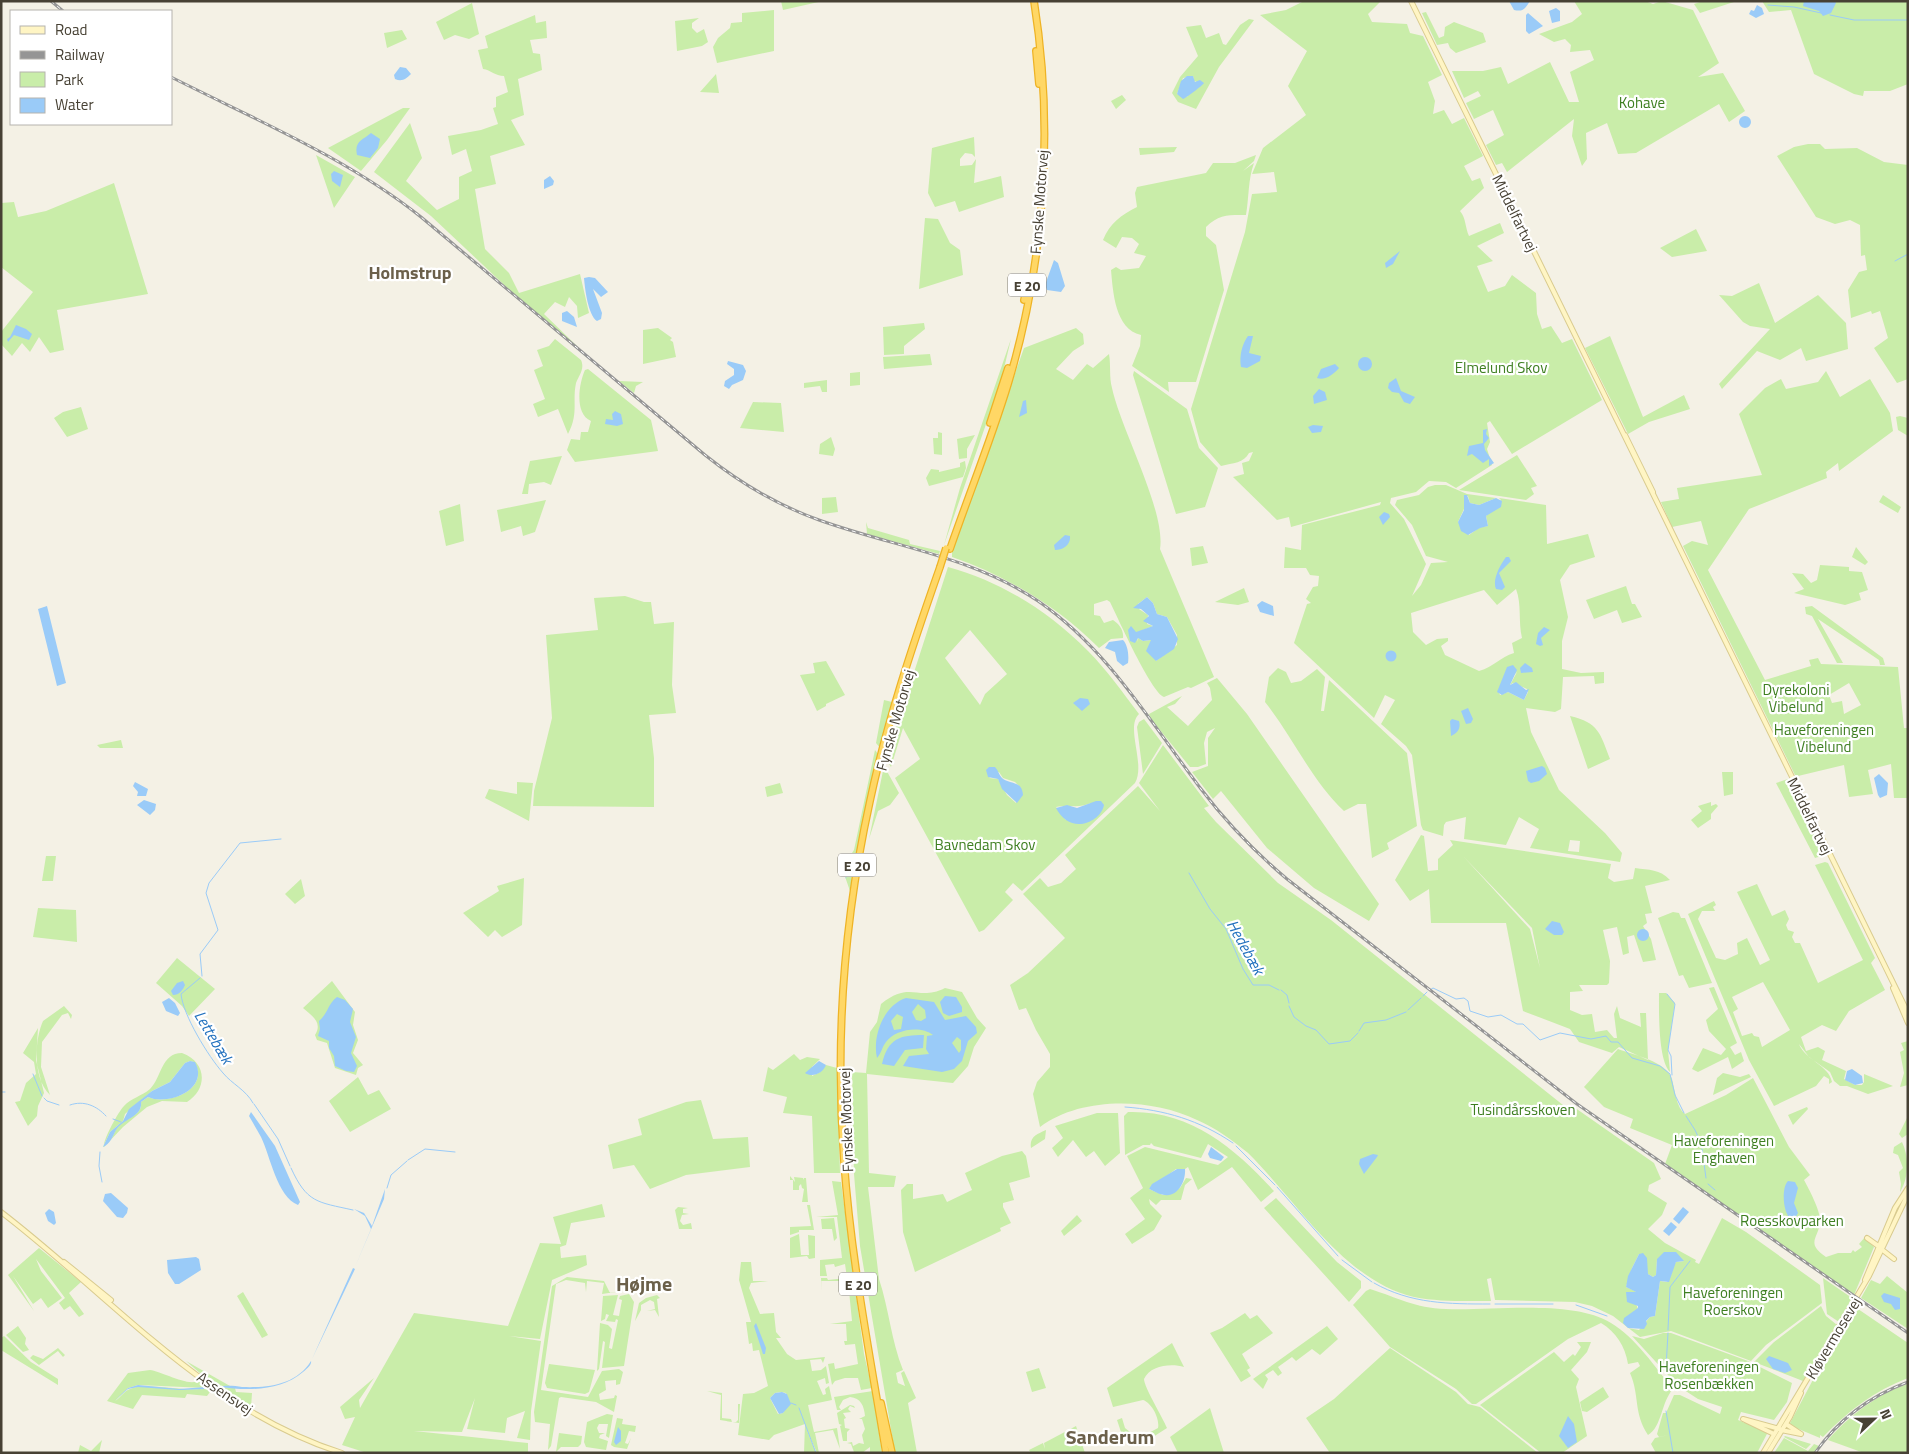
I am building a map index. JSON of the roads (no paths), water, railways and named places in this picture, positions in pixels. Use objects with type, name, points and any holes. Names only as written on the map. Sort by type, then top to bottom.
[{"type":"highway","name":"Fynske Motorvej","points":[[888,1453],[858,1288],[846,1189],[840,1097],[843,997],[854,889],[870,800],[900,684],[1008,384],[1030,291],[1039,234],[1043,181],[1042,69],[1033,1]]},
{"type":"highway","name":"Fynske Motorvej","points":[[888,1453],[858,1261],[849,1190],[844,1096],[846,997],[855,905],[873,801],[905,683],[941,567]]},
{"type":"main road","name":"Middelfartvej","points":[[1411,1],[1908,1013]]},
{"type":"main road","name":"Middelfartvej","points":[[1886,970],[1908,1023]]},
{"type":"main road","points":[[1900,1004],[1908,1018]]},
{"type":"main road","name":"Kløvermosevej","points":[[1767,1453],[1805,1384],[1873,1269],[1888,1225],[1908,1188]]},
{"type":"main road","name":"Kløvermosevej","points":[[1860,1291],[1908,1194]]},
{"type":"main road","name":"Assensvej","points":[[1,1212],[227,1397],[284,1430],[342,1453]]},
{"type":"main road","points":[[1867,1238],[1894,1260]]},
{"type":"main road","name":"Kløvermosevej","points":[[1780,1429],[1791,1406],[1805,1384]]},
{"type":"main road","points":[[1743,1419],[1801,1434],[1780,1429]]},
{"type":"main road","points":[[1767,1453],[1780,1429]]},
{"type":"water","points":[[1509,1],[1530,1],[1520,11],[1514,10]]},
{"type":"water","points":[[1804,1],[1835,1],[1836,3],[1831,13],[1823,16],[1819,11],[1803,6]]},
{"type":"water","points":[[1757,5],[1762,8],[1764,14],[1756,18],[1749,14],[1751,10],[1754,11]]},
{"type":"water","points":[[1556,8],[1560,11],[1560,21],[1552,23],[1549,11]]},
{"type":"water","points":[[1528,13],[1543,26],[1529,34],[1526,31],[1526,15]]},
{"type":"water","points":[[400,67],[406,68],[411,74],[406,79],[395,79],[394,75]]},
{"type":"water","points":[[1187,76],[1193,76],[1195,82],[1200,80],[1204,83],[1183,99],[1177,94],[1181,81]]},
{"type":"water","points":[[1745,116],[1751,122],[1745,128],[1739,122]]},
{"type":"water","points":[[371,133],[380,139],[378,148],[370,158],[357,155],[358,144]]},
{"type":"water","points":[[334,171],[343,175],[340,187],[332,181],[331,174]]},
{"type":"water","points":[[550,176],[554,181],[553,185],[544,189],[544,180]]},
{"type":"water","points":[[1400,251],[1393,264],[1386,268],[1385,263]]},
{"type":"water","points":[[1054,260],[1058,263],[1065,286],[1061,292],[1047,290],[1045,285]]},
{"type":"water","points":[[584,278],[595,278],[608,292],[601,297],[593,289],[602,313],[601,319],[597,321],[591,313],[586,295]]},
{"type":"water","points":[[567,311],[574,317],[577,327],[562,321],[562,313]]},
{"type":"water","points":[[16,325],[32,334],[29,340],[14,335],[8,342],[7,339]]},
{"type":"water","points":[[1248,336],[1253,336],[1249,353],[1261,356],[1260,361],[1247,368],[1241,367],[1240,359]]},
{"type":"water","points":[[1365,357],[1370,359],[1372,364],[1370,369],[1365,371],[1360,369],[1358,364],[1360,359]]},
{"type":"water","points":[[728,361],[743,365],[746,371],[743,380],[732,385],[729,389],[724,386],[725,381],[734,375],[734,369],[727,364]]},
{"type":"water","points":[[1335,364],[1339,368],[1332,375],[1323,379],[1317,378],[1321,369]]},
{"type":"water","points":[[1396,378],[1401,391],[1415,397],[1410,404],[1404,402],[1399,393],[1392,392],[1388,388],[1389,383]]},
{"type":"water","points":[[1319,389],[1325,392],[1327,400],[1314,404],[1313,396]]},
{"type":"water","points":[[1026,400],[1027,413],[1019,417],[1023,401]]},
{"type":"water","points":[[615,411],[621,414],[623,424],[617,426],[605,424],[606,419],[613,420],[612,414]]},
{"type":"water","points":[[1313,425],[1323,426],[1321,432],[1312,433],[1308,427]]},
{"type":"water","points":[[1487,429],[1486,434],[1489,438],[1484,444],[1485,450],[1494,463],[1489,466],[1489,459],[1483,463],[1472,454],[1467,456],[1469,446],[1483,443],[1483,430]]},
{"type":"water","points":[[1464,495],[1467,495],[1470,503],[1479,505],[1496,498],[1502,501],[1501,507],[1486,516],[1488,526],[1468,535],[1461,531],[1458,522],[1464,510]]},
{"type":"water","points":[[1384,512],[1389,514],[1390,517],[1383,525],[1379,517]]},
{"type":"water","points":[[1065,535],[1070,536],[1068,544],[1064,548],[1055,550],[1054,545]]},
{"type":"water","points":[[1506,557],[1509,557],[1511,561],[1499,573],[1505,587],[1502,590],[1496,589],[1496,577]]},
{"type":"water","points":[[1147,597],[1153,603],[1157,614],[1167,617],[1178,639],[1174,649],[1156,661],[1146,651],[1151,640],[1143,641],[1138,638],[1135,643],[1130,641],[1128,630],[1131,626],[1136,632],[1153,626],[1143,621],[1149,616],[1141,609],[1133,608]]},
{"type":"water","points":[[1262,601],[1273,606],[1274,616],[1260,612],[1257,605]]},
{"type":"water","points":[[47,606],[66,683],[57,686],[38,609]]},
{"type":"water","points":[[1544,627],[1550,630],[1541,638],[1543,645],[1540,646],[1536,644],[1538,633]]},
{"type":"water","points":[[1123,640],[1127,648],[1128,663],[1123,666],[1117,661],[1115,652],[1105,648],[1109,642]]},
{"type":"water","points":[[1389,651],[1393,651],[1396,656],[1395,660],[1389,661],[1386,658],[1386,654]]},
{"type":"water","points":[[1525,663],[1532,668],[1533,672],[1521,673],[1520,668]]},
{"type":"water","points":[[1513,665],[1517,670],[1510,685],[1516,682],[1526,690],[1529,689],[1524,700],[1508,692],[1502,695],[1497,692],[1507,667]]},
{"type":"water","points":[[1080,698],[1088,699],[1090,704],[1082,711],[1073,703]]},
{"type":"water","points":[[1468,708],[1473,719],[1471,723],[1466,724],[1461,711]]},
{"type":"water","points":[[1452,719],[1459,721],[1460,726],[1457,732],[1451,736],[1450,721]]},
{"type":"water","points":[[1542,766],[1547,774],[1539,781],[1531,783],[1528,781],[1526,771]]},
{"type":"water","points":[[989,767],[995,767],[1002,778],[1020,787],[1023,795],[1017,803],[1002,789],[998,779],[988,777],[986,770]]},
{"type":"water","points":[[1879,774],[1888,783],[1887,795],[1880,798],[1874,778]]},
{"type":"water","points":[[135,782],[148,789],[146,796],[137,796],[138,792],[133,786]]},
{"type":"water","points":[[144,800],[156,804],[155,810],[150,815],[137,805]]},
{"type":"water","points":[[1101,801],[1104,805],[1102,810],[1094,819],[1083,824],[1072,823],[1066,820],[1056,808],[1067,805],[1077,808]]},
{"type":"water","points":[[848,858],[851,859],[846,879],[843,868]]},
{"type":"water","points":[[1552,921],[1560,923],[1564,932],[1562,935],[1554,935],[1545,929]]},
{"type":"water","points":[[1641,929],[1645,929],[1649,935],[1645,941],[1641,941],[1637,937],[1637,933]]},
{"type":"water","points":[[183,981],[185,985],[183,989],[173,995],[171,991],[177,983]]},
{"type":"water","points":[[945,996],[956,997],[962,1007],[962,1012],[949,1016],[943,1013],[940,1002]]},
{"type":"water","points":[[337,997],[345,1000],[353,1009],[350,1022],[356,1037],[351,1053],[357,1066],[354,1072],[335,1066],[334,1056],[329,1048],[329,1041],[318,1036],[320,1029],[319,1021]]},
{"type":"water","points":[[169,998],[175,1003],[180,1013],[178,1016],[166,1011],[162,1002]]},
{"type":"water","points":[[906,998],[934,1002],[945,1020],[966,1016],[976,1027],[977,1033],[968,1041],[962,1061],[954,1069],[942,1072],[903,1066],[909,1056],[929,1054],[926,1049],[927,1036],[933,1035],[915,1029],[895,1034],[883,1046],[877,1058],[876,1040],[881,1022],[891,1007]],"holes":[[[918,1004],[925,1010],[926,1018],[921,1021],[916,1020],[912,1012]],[[897,1014],[903,1017],[901,1029],[894,1030],[891,1021]],[[957,1037],[961,1040],[961,1050],[959,1053],[952,1043]]]},
{"type":"water","points":[[924,1035],[923,1048],[905,1050],[894,1066],[882,1064],[888,1048],[896,1040],[902,1037]]},
{"type":"water","points":[[819,1061],[826,1065],[823,1070],[814,1075],[805,1073]]},
{"type":"water","points":[[195,1062],[198,1072],[197,1081],[192,1088],[175,1097],[156,1099],[148,1097],[141,1102],[141,1107],[136,1115],[119,1126],[109,1142],[103,1147],[110,1132],[123,1121],[129,1109],[152,1091],[170,1082],[185,1063]]},
{"type":"water","points":[[1852,1069],[1862,1076],[1863,1083],[1855,1085],[1845,1080],[1847,1071]]},
{"type":"water","points":[[251,1112],[275,1146],[300,1202],[298,1205],[291,1201],[279,1185],[261,1137],[249,1116]]},
{"type":"water","points":[[1211,1147],[1224,1157],[1221,1161],[1210,1158],[1208,1154]]},
{"type":"water","points":[[1373,1154],[1378,1155],[1364,1174],[1359,1164],[1360,1159]]},
{"type":"water","points":[[1177,1169],[1185,1169],[1185,1174],[1183,1183],[1177,1191],[1170,1195],[1163,1195],[1149,1189],[1152,1184]]},
{"type":"water","points":[[1788,1181],[1795,1182],[1798,1188],[1794,1203],[1798,1213],[1795,1218],[1791,1219],[1786,1212],[1784,1201],[1784,1189]]},
{"type":"water","points":[[385,1189],[384,1199],[355,1267],[371,1229],[365,1216],[354,1209],[364,1213],[372,1226]]},
{"type":"water","points":[[111,1193],[128,1208],[123,1218],[117,1217],[103,1201],[105,1194]]},
{"type":"water","points":[[1683,1207],[1689,1212],[1679,1224],[1673,1219]]},
{"type":"water","points":[[49,1209],[54,1212],[56,1223],[54,1225],[48,1221],[45,1213]]},
{"type":"water","points":[[1671,1222],[1677,1227],[1669,1236],[1663,1231]]},
{"type":"water","points":[[1664,1252],[1676,1252],[1684,1261],[1676,1262],[1669,1282],[1660,1281],[1655,1316],[1650,1317],[1646,1321],[1647,1324],[1644,1329],[1628,1328],[1623,1323],[1624,1318],[1638,1308],[1638,1306],[1627,1302],[1626,1292],[1636,1292],[1626,1287],[1628,1276],[1639,1254],[1643,1253],[1647,1258],[1648,1274],[1653,1277],[1656,1275],[1657,1259]]},
{"type":"water","points":[[196,1257],[199,1259],[201,1270],[179,1284],[175,1284],[168,1273],[167,1260]]},
{"type":"water","points":[[353,1268],[355,1269],[312,1359]]},
{"type":"water","points":[[1884,1293],[1900,1298],[1900,1309],[1895,1310],[1891,1304],[1884,1302],[1881,1296]]},
{"type":"water","points":[[756,1323],[766,1348],[765,1354],[763,1354],[754,1326]]},
{"type":"water","points":[[1769,1356],[1788,1363],[1792,1370],[1785,1373],[1773,1369],[1766,1359]]},
{"type":"water","points":[[311,1361],[308,1368],[294,1378],[285,1383],[264,1388],[253,1389],[220,1387],[271,1386],[298,1375]]},
{"type":"water","points":[[138,1385],[179,1389],[206,1387],[206,1389],[179,1390],[138,1387],[128,1389],[114,1401],[128,1388]]},
{"type":"water","points":[[782,1392],[787,1394],[791,1404],[783,1413],[779,1414],[770,1398],[775,1393]]},
{"type":"water","points":[[1568,1416],[1574,1424],[1577,1442],[1568,1448],[1559,1436]]},
{"type":"water","points":[[618,1427],[621,1431],[621,1441],[616,1445],[614,1442]]},
{"type":"waterway","points":[[1768,5],[1794,7],[1821,13]]},
{"type":"waterway","points":[[1830,15],[1854,20],[1908,20]]},
{"type":"waterway","points":[[1895,261],[1908,254]]},
{"type":"waterway","name":"Lettebæk","points":[[202,976],[200,954],[218,930],[206,893],[209,883],[240,843],[281,839]]},
{"type":"waterway","name":"Hedebæk","points":[[1189,873],[1210,909],[1226,929],[1243,969],[1253,985],[1269,985],[1279,990]]},
{"type":"waterway","name":"Lettebæk","points":[[200,978],[181,994],[186,1013],[197,1035],[217,1066],[247,1094],[253,1103]]},
{"type":"waterway","name":"Hedebæk","points":[[1430,990],[1433,988],[1456,999],[1464,998],[1468,1001],[1470,1011],[1488,1017],[1501,1015],[1517,1024],[1523,1024],[1540,1040],[1560,1033],[1591,1039],[1606,1036],[1611,1042],[1618,1042],[1632,1058],[1660,1066],[1670,1074],[1675,1095],[1684,1113]]},
{"type":"waterway","name":"Hedebæk","points":[[1281,990],[1287,995],[1289,1003]]},
{"type":"waterway","name":"Hedebæk","points":[[1423,996],[1427,992]]},
{"type":"waterway","points":[[1667,994],[1675,1004],[1668,1050],[1671,1056],[1672,1075]]},
{"type":"waterway","name":"Hedebæk","points":[[1408,1010],[1421,998]]},
{"type":"waterway","name":"Hedebæk","points":[[1289,1006],[1294,1017],[1306,1026],[1316,1030],[1329,1044],[1350,1041],[1358,1033]]},
{"type":"waterway","name":"Hedebæk","points":[[1359,1031],[1364,1023],[1386,1020],[1406,1012]]},
{"type":"waterway","points":[[33,1074],[42,1096]]},
{"type":"waterway","points":[[44,1098],[59,1105]]},
{"type":"waterway","points":[[70,1105],[80,1103],[90,1105],[99,1109],[106,1116]]},
{"type":"waterway","name":"Lettebæk","points":[[254,1104],[278,1139],[290,1166]]},
{"type":"waterway","points":[[1125,1107],[1168,1114],[1194,1122],[1233,1143]]},
{"type":"waterway","name":"Hedebæk","points":[[1686,1116],[1701,1143]]},
{"type":"waterway","points":[[113,1119],[121,1122]]},
{"type":"waterway","points":[[1236,1146],[1275,1185]]},
{"type":"waterway","points":[[408,1160],[425,1149],[455,1152]]},
{"type":"waterway","name":"Hedebæk","points":[[1702,1149],[1706,1178]]},
{"type":"waterway","points":[[100,1152],[99,1166],[102,1182]]},
{"type":"waterway","points":[[387,1188],[391,1175],[407,1161]]},
{"type":"waterway","name":"Lettebæk","points":[[291,1168],[308,1195],[330,1205],[353,1210]]},
{"type":"waterway","name":"Hedebæk","points":[[1708,1184],[1715,1190]]},
{"type":"waterway","points":[[1277,1187],[1338,1256]]},
{"type":"waterway","points":[[1342,1260],[1372,1282]]},
{"type":"waterway","name":"Hedebæk","points":[[1668,1330],[1670,1287],[1690,1261]]},
{"type":"waterway","points":[[1374,1283],[1388,1290],[1416,1299],[1445,1303],[1490,1304]]},
{"type":"waterway","points":[[1495,1304],[1553,1304]]},
{"type":"waterway","points":[[1576,1305],[1607,1316]]},
{"type":"waterway","name":"Hedebæk","points":[[1666,1368],[1668,1333]]},
{"type":"waterway","points":[[791,1403],[796,1405]]},
{"type":"waterway","points":[[799,1408],[816,1453]]},
{"type":"waterway","name":"Hedebæk","points":[[1666,1411],[1673,1453]]},
{"type":"railway","points":[[51,1],[62,10]]},
{"type":"railway","points":[[172,77],[332,158],[392,196],[421,217],[705,455],[745,484],[788,507],[819,520],[986,573],[1038,601],[1063,620],[1107,664],[1220,813],[1252,847],[1287,879],[1577,1104],[1908,1333]]},
{"type":"railway","points":[[1815,1453],[1834,1430],[1856,1410],[1881,1394],[1908,1382]]},
{"type":"district","name":"Holmstrup","points":[[410,272]]},
{"type":"district","name":"Højme","points":[[644,1283]]},
{"type":"district","name":"Sanderum","points":[[1110,1436]]},
{"type":"park label","name":"Kohave","points":[[1642,102]]},
{"type":"park label","name":"Elmelund Skov","points":[[1501,367]]},
{"type":"park label","name":"Dyrekoloni Vibelund","points":[[1796,698]]},
{"type":"park label","name":"Haveforeningen Vibelund","points":[[1824,738]]},
{"type":"park label","name":"Bavnedam Skov","points":[[985,844]]},
{"type":"park label","name":"Tusindårsskoven","points":[[1523,1109]]},
{"type":"park label","name":"Haveforeningen Enghaven","points":[[1724,1148]]},
{"type":"park label","name":"Roesskovparken","points":[[1792,1220]]},
{"type":"park label","name":"Haveforeningen Roerskov","points":[[1733,1300]]},
{"type":"park label","name":"Haveforeningen Rosenbækken","points":[[1709,1374]]}]
